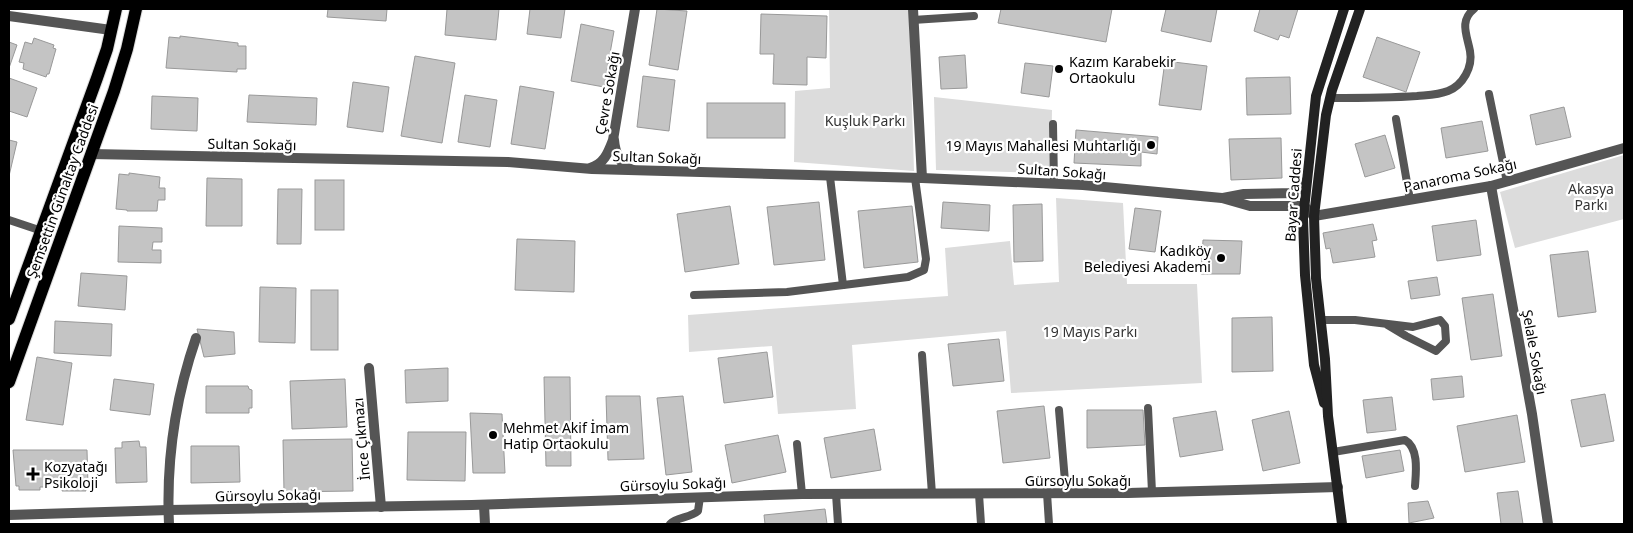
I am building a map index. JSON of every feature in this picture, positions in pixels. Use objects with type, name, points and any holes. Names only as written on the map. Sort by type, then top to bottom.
[{"type":"main road","name":"Şemsettin Günaltay Caddesi","points":[[9,319],[99,72],[116,9]]},
{"type":"main road","name":"Şemsettin Günaltay Caddesi","points":[[9,382],[119,76],[136,9]]},
{"type":"main road","name":"Bayar Caddesi","points":[[1328,416],[1317,382],[1314,365],[1304,261],[1304,206],[1316,96],[1344,9]]},
{"type":"main road","name":"Bayar Caddesi","points":[[1342,524],[1328,416],[1326,369],[1316,271],[1314,216],[1323,129],[1330,98],[1360,9]]},
{"type":"street","name":"Çevre Sokağı","points":[[586,169],[596,166],[603,161],[611,147],[635,9]]},
{"type":"street","points":[[913,9],[919,178]]},
{"type":"street","points":[[9,16],[111,30]]},
{"type":"street","points":[[614,136],[618,156],[625,166],[633,170]]},
{"type":"street","name":"Panaroma Sokağı","points":[[1314,216],[1492,186],[1624,148]]},
{"type":"street","name":"Sultan Sokağı","points":[[91,154],[514,162],[586,169],[919,178],[1054,184],[1222,198],[1250,206],[1304,206]]},
{"type":"street","name":"Sultan Sokağı","points":[[1222,198],[1244,194],[1295,193],[1303,188],[1307,180]]},
{"type":"street","name":"Şelale Sokağı","points":[[1492,186],[1531,407],[1548,524]]},
{"type":"street","points":[[1304,206],[1314,216]]},
{"type":"street","points":[[169,524],[172,433],[182,381],[196,338]]},
{"type":"street","name":"İnce Çıkmazı","points":[[369,368],[381,507]]},
{"type":"street","name":"Gürsoylu Sokağı","points":[[9,515],[169,510],[484,505],[802,494],[1047,494],[1338,487]]},
{"type":"street","points":[[484,505],[484,524]]},
{"type":"lane","points":[[1330,98],[1393,98],[1449,91],[1456,86],[1469,67],[1470,54],[1464,27],[1466,18],[1474,9]]},
{"type":"lane","points":[[913,20],[974,16]]},
{"type":"lane","points":[[1489,94],[1507,182]]},
{"type":"lane","points":[[1396,118],[1410,200]]},
{"type":"lane","points":[[1053,124],[1054,184]]},
{"type":"lane","points":[[830,177],[843,285]]},
{"type":"lane","points":[[694,295],[787,292],[908,277],[924,270],[926,260],[919,178]]},
{"type":"lane","points":[[9,220],[42,231]]},
{"type":"lane","points":[[1321,320],[1355,320],[1413,327],[1440,320],[1445,326],[1446,341],[1436,351],[1386,324]]},
{"type":"lane","points":[[922,355],[932,494]]},
{"type":"lane","points":[[1148,408],[1152,492]]},
{"type":"lane","points":[[1059,410],[1066,493]]},
{"type":"lane","points":[[1333,452],[1405,440],[1409,443],[1415,455],[1415,486]]},
{"type":"lane","points":[[796,444],[802,494]]},
{"type":"lane","points":[[836,494],[838,524]]},
{"type":"lane","points":[[979,494],[981,524]]},
{"type":"lane","points":[[1047,494],[1048,524]]},
{"type":"lane","points":[[670,524],[674,520],[689,517],[698,511],[700,497]]},
{"type":"green space","name":"Kuşluk Parkı","points":[[829,9],[909,9],[914,171],[794,162],[795,91],[830,88]]},
{"type":"green space","points":[[934,97],[1052,110],[1051,173],[936,170]]},
{"type":"green space","name":"Akasya Parkı","points":[[1624,155],[1624,219],[1515,248],[1500,192]]},
{"type":"green space","name":"19 Mayıs Parkı","points":[[1056,198],[1123,203],[1127,284],[1197,284],[1202,383],[1011,393],[1006,331],[852,345],[856,409],[778,414],[772,346],[689,352],[688,315],[948,296],[945,248],[1010,241],[1014,285],[1059,282]]},
{"type":"building","points":[[328,9],[387,9],[386,21],[327,17]]},
{"type":"building","points":[[447,9],[499,9],[496,40],[445,35]]},
{"type":"building","points":[[530,9],[565,9],[561,38],[527,34]]},
{"type":"building","points":[[657,9],[687,11],[678,70],[649,65]]},
{"type":"building","points":[[1001,9],[1112,9],[1106,42],[998,23]]},
{"type":"building","points":[[1166,9],[1217,9],[1211,42],[1161,31]]},
{"type":"building","points":[[1260,9],[1298,9],[1289,38],[1280,35],[1278,40],[1254,31]]},
{"type":"building","points":[[761,14],[827,16],[826,58],[807,57],[807,85],[773,84],[774,54],[760,54]]},
{"type":"building","points":[[581,24],[614,31],[604,87],[571,81]]},
{"type":"building","points":[[180,36],[238,43],[238,46],[246,46],[246,69],[237,69],[237,72],[166,68],[169,37],[180,38]]},
{"type":"building","points":[[1377,37],[1420,52],[1406,92],[1363,77]]},
{"type":"building","points":[[34,38],[54,45],[53,48],[56,49],[49,74],[46,77],[23,69],[24,63],[19,62],[25,42],[32,44]]},
{"type":"building","points":[[9,42],[17,45],[9,68]]},
{"type":"building","points":[[965,55],[967,88],[941,89],[939,57]]},
{"type":"building","points":[[415,56],[455,63],[442,143],[401,136]]},
{"type":"building","points":[[1165,61],[1207,66],[1201,110],[1159,105]]},
{"type":"building","points":[[1025,63],[1053,66],[1049,97],[1021,93]]},
{"type":"building","points":[[643,76],[675,80],[669,131],[637,127]]},
{"type":"building","points":[[1290,77],[1291,114],[1247,115],[1246,78]]},
{"type":"building","points":[[9,78],[37,88],[27,117],[9,111]]},
{"type":"building","points":[[353,82],[389,87],[383,132],[347,127]]},
{"type":"building","points":[[520,86],[554,92],[545,149],[511,144]]},
{"type":"building","points":[[249,95],[317,98],[316,125],[247,122]]},
{"type":"building","points":[[465,95],[497,100],[490,147],[458,142]]},
{"type":"building","points":[[152,96],[198,98],[197,131],[151,129]]},
{"type":"building","points":[[707,103],[785,103],[785,138],[707,138]]},
{"type":"building","points":[[1564,107],[1571,137],[1536,145],[1530,115]]},
{"type":"building","points":[[1482,121],[1488,151],[1446,158],[1441,128]]},
{"type":"building","points":[[1076,130],[1158,137],[1157,154],[1141,152],[1141,166],[1074,163]]},
{"type":"building","points":[[1385,135],[1395,168],[1365,177],[1355,144]]},
{"type":"building","points":[[1281,138],[1282,178],[1231,180],[1229,139]]},
{"type":"building","points":[[9,140],[17,142],[9,176]]},
{"type":"building","points":[[129,173],[160,177],[159,188],[165,188],[165,200],[158,200],[157,211],[116,209],[119,174],[129,175]]},
{"type":"building","points":[[207,178],[242,179],[242,226],[206,226]]},
{"type":"building","points":[[315,180],[344,180],[344,230],[315,230]]},
{"type":"building","points":[[278,189],[302,189],[301,244],[277,244]]},
{"type":"building","points":[[819,202],[825,260],[774,265],[767,207]]},
{"type":"building","points":[[943,202],[990,205],[989,231],[941,228]]},
{"type":"building","points":[[1042,204],[1043,261],[1014,262],[1013,205]]},
{"type":"building","points":[[730,206],[739,264],[685,272],[677,214]]},
{"type":"building","points":[[912,206],[918,262],[864,268],[858,211]]},
{"type":"building","points":[[1135,208],[1161,211],[1155,252],[1129,249]]},
{"type":"building","points":[[1476,220],[1481,255],[1437,261],[1432,226]]},
{"type":"building","points":[[1373,224],[1377,240],[1372,241],[1375,257],[1333,263],[1330,248],[1326,249],[1323,233]]},
{"type":"building","points":[[119,226],[162,228],[162,242],[153,242],[152,250],[161,250],[161,263],[118,262]]},
{"type":"building","points":[[517,239],[575,241],[574,292],[515,290]]},
{"type":"building","name":"Kadıköy Belediyesi Akademi","points":[[1203,240],[1242,241],[1240,274],[1201,274]]},
{"type":"building","points":[[1588,251],[1596,312],[1558,317],[1550,255]]},
{"type":"building","points":[[81,273],[127,276],[125,310],[78,306]]},
{"type":"building","points":[[1437,277],[1440,295],[1411,299],[1408,281]]},
{"type":"building","points":[[260,287],[296,288],[295,343],[259,342]]},
{"type":"building","points":[[311,290],[338,290],[338,350],[311,350]]},
{"type":"building","points":[[1493,294],[1502,356],[1471,360],[1462,298]]},
{"type":"building","points":[[1272,317],[1273,371],[1232,372],[1232,318]]},
{"type":"building","points":[[55,321],[112,324],[111,356],[54,353]]},
{"type":"building","points":[[197,329],[234,332],[235,354],[204,357]]},
{"type":"building","points":[[999,339],[1004,381],[953,386],[948,344]]},
{"type":"building","points":[[767,352],[773,397],[724,403],[718,358]]},
{"type":"building","points":[[37,357],[72,363],[63,425],[26,420]]},
{"type":"building","points":[[448,368],[448,401],[406,403],[405,370]]},
{"type":"building","points":[[1462,376],[1464,397],[1433,400],[1431,379]]},
{"type":"building","points":[[544,377],[570,377],[571,466],[546,466]]},
{"type":"building","points":[[114,379],[154,384],[150,415],[110,410]]},
{"type":"building","points":[[345,379],[347,427],[292,429],[290,381]]},
{"type":"building","points":[[206,386],[248,386],[252,390],[252,408],[249,408],[249,413],[206,413]]},
{"type":"building","points":[[1605,394],[1614,441],[1581,447],[1571,400]]},
{"type":"building","points":[[606,396],[640,396],[644,459],[608,460]]},
{"type":"building","points":[[683,396],[692,472],[666,475],[657,398]]},
{"type":"building","points":[[1392,397],[1396,430],[1367,433],[1363,400]]},
{"type":"building","points":[[1044,406],[1050,458],[1003,463],[997,411]]},
{"type":"building","points":[[1087,410],[1143,410],[1145,445],[1087,448]]},
{"type":"building","points":[[1216,411],[1223,450],[1180,457],[1173,418]]},
{"type":"building","points":[[1289,411],[1300,463],[1263,471],[1252,420]]},
{"type":"building","points":[[470,413],[502,414],[505,473],[473,473]]},
{"type":"building","points":[[1517,415],[1525,462],[1465,472],[1457,426]]},
{"type":"building","points":[[874,429],[881,470],[831,478],[824,438]]},
{"type":"building","points":[[408,432],[466,432],[465,481],[407,480]]},
{"type":"building","points":[[778,435],[786,472],[732,483],[725,445]]},
{"type":"building","points":[[352,439],[353,491],[284,492],[283,440]]},
{"type":"building","points":[[139,441],[140,447],[146,447],[147,482],[116,483],[115,448],[122,448],[122,442]]},
{"type":"building","points":[[191,446],[239,446],[240,482],[191,483]]},
{"type":"building","points":[[13,450],[87,450],[88,486],[85,486],[86,491],[62,491],[62,487],[56,487],[56,480],[47,480],[47,487],[40,487],[40,490],[19,490],[19,486],[16,486]]},
{"type":"building","points":[[1400,450],[1404,471],[1366,478],[1362,456]]},
{"type":"building","points":[[1518,491],[1523,524],[1501,524],[1497,493]]},
{"type":"building","points":[[1428,501],[1434,518],[1409,523],[1408,503]]},
{"type":"building","points":[[825,509],[827,524],[765,524],[764,515]]},
{"type":"place","name":"Kazım Karabekir Ortaokulu","points":[[1059,69]]},
{"type":"place","name":"19 Mayıs Mahallesi Muhtarlığı","points":[[1151,145]]},
{"type":"place","name":"Kadıköy Belediyesi Akademi","points":[[1221,258]]},
{"type":"place","name":"Mehmet Akif İmam Hatip Ortaokulu","points":[[493,435]]},
{"type":"place","name":"Kozyatağı Psikoloji","points":[[33,474]]}]
